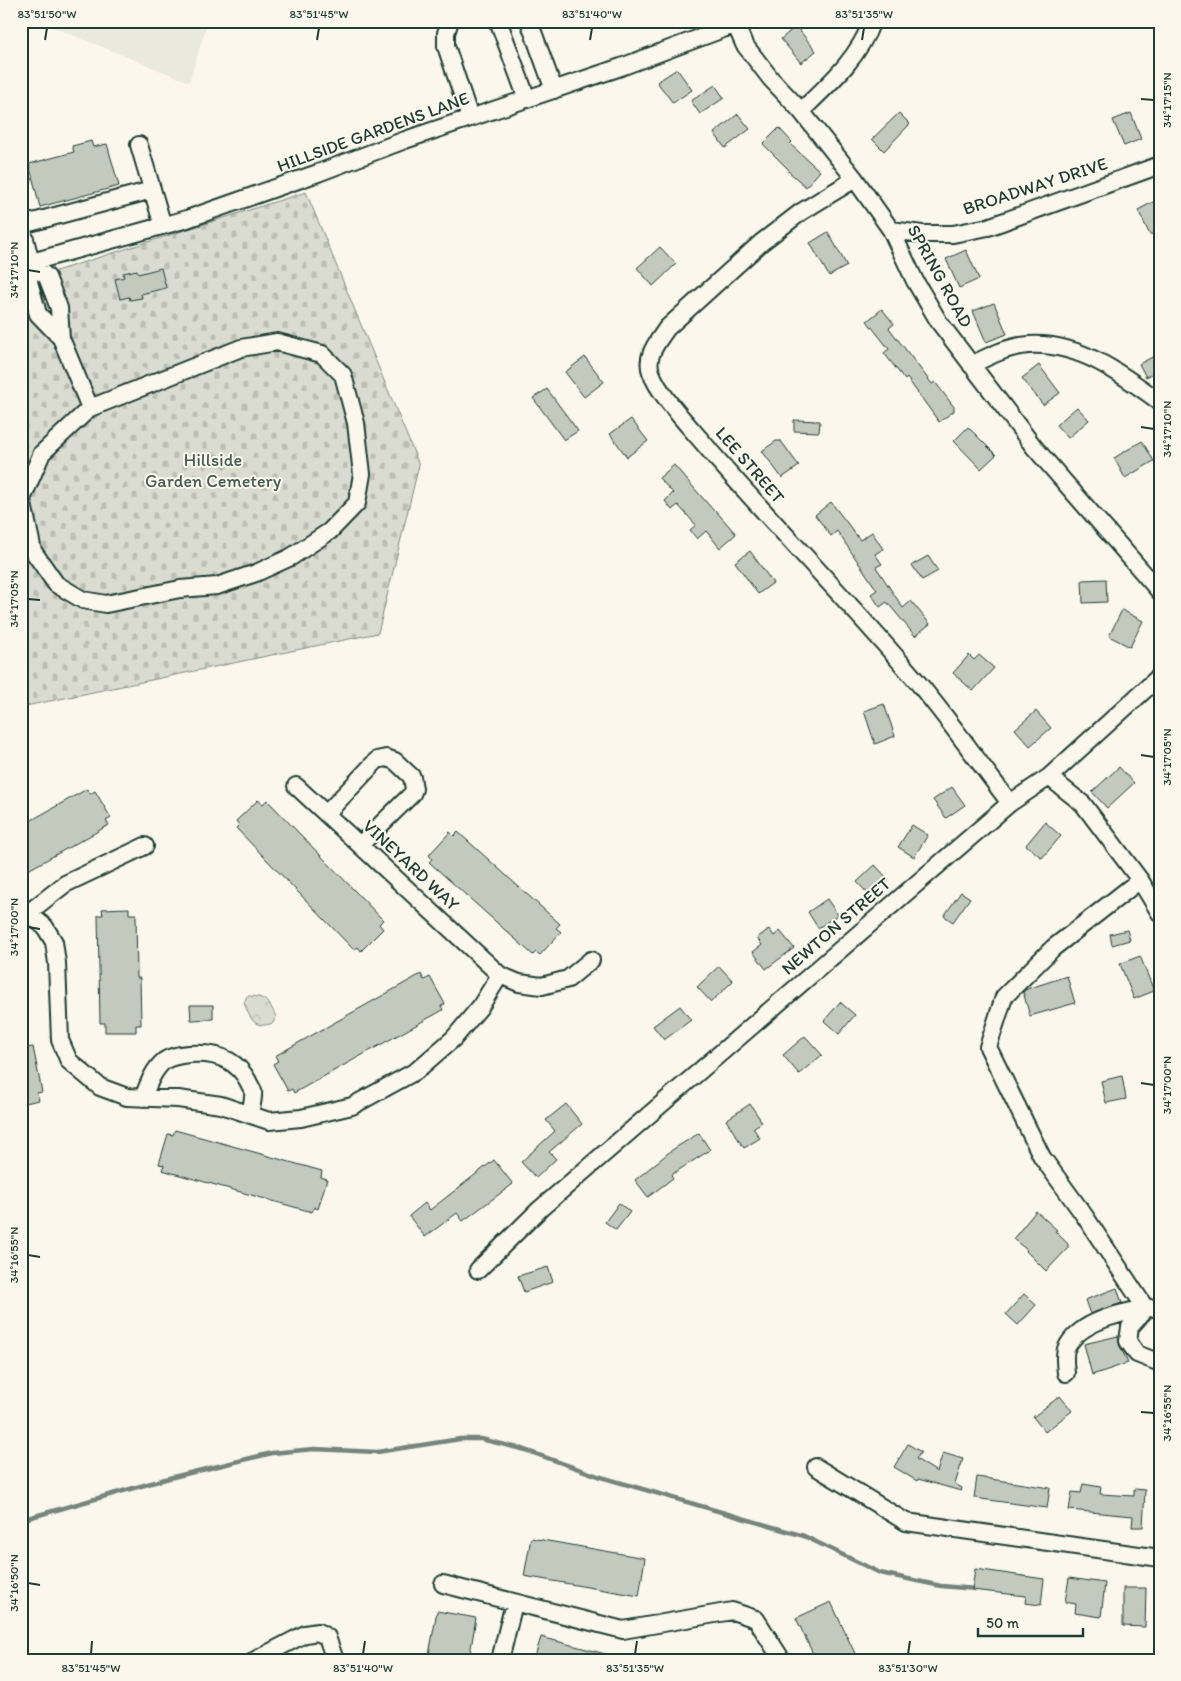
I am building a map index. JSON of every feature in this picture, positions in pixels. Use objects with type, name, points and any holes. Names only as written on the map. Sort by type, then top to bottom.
[{"type":"street","points":[[450,21],[446,33],[446,46],[470,118]]},
{"type":"street","points":[[496,21],[499,23],[527,99]]},
{"type":"street","points":[[529,21],[554,90]]},
{"type":"street","points":[[801,111],[853,59],[867,37],[872,21]]},
{"type":"street","name":"HILLSIDE GARDENS LANE","points":[[26,264],[163,226],[318,174],[404,140],[554,90],[734,23]]},
{"type":"street","name":"SPRING ROAD","points":[[734,23],[744,44],[771,79],[801,111],[891,230],[939,322],[1034,447],[1160,592]]},
{"type":"street","points":[[139,145],[163,226]]},
{"type":"street","name":"BROADWAY DRIVE","points":[[891,230],[922,234],[953,234],[988,227],[1160,165]]},
{"type":"street","name":"LEE STREET","points":[[855,180],[801,212],[762,242],[667,328],[656,342],[650,358],[651,372],[658,386],[676,410],[755,503],[909,672],[1010,803]]},
{"type":"street","points":[[90,408],[61,338],[38,314],[29,282],[22,224],[152,190]]},
{"type":"street","points":[[276,342],[322,354],[343,375],[356,423],[362,474],[357,503],[330,531],[291,556],[256,573],[217,586],[180,589],[106,604],[82,600],[56,584],[33,551],[22,499],[42,453],[90,408],[241,348],[276,342]]},
{"type":"street","points":[[971,364],[1013,348],[1028,345],[1047,345],[1069,350],[1090,358],[1122,374],[1160,402]]},
{"type":"street","name":"NEWTON STREET","points":[[478,1270],[540,1209],[1010,803],[1049,777],[1160,676]]},
{"type":"street","points":[[326,814],[377,760],[386,758],[395,761],[412,776],[414,789],[412,794],[360,845]]},
{"type":"street","points":[[1049,777],[1083,804],[1140,880],[1160,913]]},
{"type":"street","name":"VINEYARD WAY","points":[[296,786],[500,975],[519,983],[542,986],[568,978],[591,960]]},
{"type":"street","points":[[145,846],[65,884],[25,915],[45,926],[54,942],[57,964],[60,1040],[69,1061],[100,1087],[127,1097],[178,1099],[221,1105],[269,1121],[301,1118],[352,1106],[416,1072],[454,1038],[480,1008],[500,975]]},
{"type":"street","points":[[1140,880],[1053,948],[1004,997],[988,1047],[1042,1157],[1153,1308]]},
{"type":"street","points":[[143,1098],[151,1079],[165,1060],[174,1056],[201,1053],[221,1056],[242,1070],[253,1091],[250,1114]]},
{"type":"street","points":[[1153,1308],[1130,1327],[1128,1341],[1137,1354],[1160,1363]]},
{"type":"street","points":[[1066,1373],[1065,1351],[1073,1337],[1105,1318],[1153,1308]]},
{"type":"street","points":[[816,1467],[906,1522],[1160,1558]]},
{"type":"street","points":[[443,1584],[623,1630],[732,1611],[756,1619],[782,1660]]},
{"type":"street","points":[[500,1660],[514,1603]]},
{"type":"street","points":[[255,1660],[305,1634],[318,1632],[327,1637],[335,1660]]},
{"type":"shaded area","points":[[38,21],[208,21],[189,82]]},
{"type":"green space","name":"Hillside Garden Cemetery","points":[[306,192],[419,465],[378,633],[21,707],[21,282]]},
{"type":"green space","points":[[247,996],[266,1000],[276,1017],[273,1023],[261,1025],[251,1018],[244,1003]]},
{"type":"building","points":[[796,26],[816,51],[801,63],[781,39]]},
{"type":"building","points":[[677,69],[692,90],[673,103],[657,82]]},
{"type":"building","points":[[715,85],[724,98],[700,114],[691,101]]},
{"type":"building","points":[[899,113],[910,124],[884,151],[872,139]]},
{"type":"building","points":[[1131,113],[1141,139],[1124,146],[1113,120]]},
{"type":"building","points":[[738,114],[750,129],[725,148],[714,133]]},
{"type":"building","points":[[779,128],[792,142],[790,144],[820,171],[806,187],[763,144]]},
{"type":"building","points":[[91,141],[93,147],[107,144],[119,186],[40,207],[29,164],[74,152],[72,146]]},
{"type":"building","points":[[1155,201],[1160,210],[1160,230],[1150,235],[1138,210]]},
{"type":"building","points":[[828,232],[847,266],[829,276],[810,243]]},
{"type":"building","points":[[660,247],[676,264],[653,286],[637,268]]},
{"type":"building","points":[[966,250],[979,279],[959,288],[946,259]]},
{"type":"building","points":[[161,268],[166,288],[141,294],[142,298],[130,300],[129,297],[120,299],[115,279],[124,277],[123,273],[137,270],[138,274]]},
{"type":"building","points":[[994,303],[1007,334],[986,342],[973,311]]},
{"type":"building","points":[[882,309],[894,324],[889,328],[932,384],[935,382],[954,407],[954,411],[939,422],[907,378],[905,380],[884,353],[889,349],[867,321]]},
{"type":"building","points":[[1160,353],[1160,370],[1146,377],[1139,364]]},
{"type":"building","points":[[585,357],[604,382],[584,397],[565,372]]},
{"type":"building","points":[[1039,365],[1060,393],[1043,405],[1022,378]]},
{"type":"building","points":[[547,389],[578,431],[564,440],[533,398]]},
{"type":"building","points":[[1077,407],[1089,420],[1068,438],[1056,425]]},
{"type":"building","points":[[631,419],[648,441],[627,457],[610,434]]},
{"type":"building","points":[[794,420],[820,421],[819,432],[794,431]]},
{"type":"building","points":[[968,427],[996,455],[981,469],[954,441]]},
{"type":"building","points":[[776,441],[781,441],[799,466],[782,478],[762,451]]},
{"type":"building","points":[[1142,441],[1154,461],[1125,478],[1114,458]]},
{"type":"building","points":[[674,465],[736,534],[720,548],[706,531],[697,539],[690,530],[696,525],[678,505],[672,510],[665,501],[673,493],[659,478]]},
{"type":"building","points":[[831,502],[860,540],[872,532],[883,549],[875,554],[882,564],[876,567],[903,608],[911,601],[930,624],[915,636],[887,602],[880,607],[871,594],[877,590],[837,531],[831,536],[815,515]]},
{"type":"building","points":[[750,551],[773,583],[758,594],[735,562]]},
{"type":"building","points":[[928,556],[938,571],[922,580],[912,565]]},
{"type":"building","points":[[1106,579],[1107,602],[1083,603],[1082,580]]},
{"type":"building","points":[[1122,610],[1143,621],[1130,647],[1109,636]]},
{"type":"building","points":[[969,655],[974,660],[979,655],[994,668],[973,691],[953,673]]},
{"type":"building","points":[[884,704],[895,736],[875,744],[864,711]]},
{"type":"building","points":[[1036,711],[1051,728],[1030,746],[1015,729]]},
{"type":"building","points":[[1119,767],[1134,783],[1107,808],[1092,792]]},
{"type":"building","points":[[952,787],[965,805],[946,818],[933,800]]},
{"type":"building","points":[[87,789],[90,794],[95,791],[111,818],[106,821],[109,825],[21,874],[21,826]]},
{"type":"building","points":[[258,800],[263,804],[267,800],[383,920],[379,924],[383,929],[361,951],[358,947],[354,950],[236,828],[239,825],[236,821]]},
{"type":"building","points":[[1045,822],[1061,836],[1042,858],[1026,845]]},
{"type":"building","points":[[912,825],[928,835],[914,857],[898,847]]},
{"type":"building","points":[[450,832],[454,836],[458,832],[560,924],[556,928],[561,932],[540,955],[536,952],[533,955],[429,862],[432,859],[429,855]]},
{"type":"building","points":[[875,865],[889,880],[870,896],[857,882]]},
{"type":"building","points":[[961,892],[970,898],[953,922],[944,916]]},
{"type":"building","points":[[827,899],[838,915],[818,928],[808,912]]},
{"type":"building","points":[[129,908],[129,914],[136,914],[137,978],[140,978],[141,1025],[136,1025],[136,1032],[105,1032],[105,1023],[100,1023],[98,915],[103,915],[102,909]]},
{"type":"building","points":[[769,929],[774,936],[780,931],[794,948],[766,969],[753,952],[762,945],[757,938]]},
{"type":"building","points":[[1127,930],[1130,940],[1112,945],[1110,934]]},
{"type":"building","points":[[1140,956],[1154,991],[1134,999],[1120,964]]},
{"type":"building","points":[[719,966],[733,981],[711,1002],[697,987]]},
{"type":"building","points":[[421,974],[424,980],[430,977],[445,1004],[441,1006],[443,1010],[294,1093],[292,1089],[288,1091],[273,1064],[278,1061],[275,1056]]},
{"type":"building","points":[[1067,976],[1075,1003],[1030,1016],[1023,992]]},
{"type":"building","points":[[840,1002],[855,1015],[839,1034],[824,1021]]},
{"type":"building","points":[[190,1005],[213,1005],[213,1019],[191,1020]]},
{"type":"building","points":[[680,1006],[691,1020],[664,1040],[653,1026]]},
{"type":"building","points":[[805,1036],[822,1055],[799,1074],[783,1055]]},
{"type":"building","points":[[33,1047],[42,1092],[37,1093],[39,1100],[21,1104],[21,1049]]},
{"type":"building","points":[[1122,1076],[1126,1099],[1106,1103],[1101,1081]]},
{"type":"building","points":[[566,1104],[582,1124],[549,1152],[556,1159],[536,1178],[521,1162],[555,1131],[546,1120]]},
{"type":"building","points":[[750,1104],[762,1122],[753,1128],[760,1138],[744,1148],[726,1120]]},
{"type":"building","points":[[175,1130],[322,1171],[321,1177],[327,1179],[318,1209],[314,1207],[312,1212],[162,1170],[164,1165],[159,1164],[168,1134],[173,1135]]},
{"type":"building","points":[[699,1133],[710,1150],[671,1175],[673,1178],[648,1197],[635,1180],[672,1150]]},
{"type":"building","points":[[494,1160],[513,1184],[463,1221],[457,1213],[425,1237],[409,1216],[425,1203],[430,1210]]},
{"type":"building","points":[[619,1203],[630,1212],[616,1230],[605,1222]]},
{"type":"building","points":[[1036,1211],[1057,1230],[1055,1231],[1068,1244],[1068,1248],[1046,1271],[1027,1250],[1013,1239]]},
{"type":"building","points":[[548,1267],[553,1282],[524,1292],[518,1276]]},
{"type":"building","points":[[1117,1288],[1122,1303],[1090,1314],[1085,1300]]},
{"type":"building","points":[[1024,1294],[1036,1305],[1018,1325],[1006,1314]]},
{"type":"building","points":[[1118,1336],[1120,1346],[1128,1363],[1092,1375],[1084,1344]]},
{"type":"building","points":[[1060,1396],[1072,1411],[1045,1432],[1033,1417]]},
{"type":"building","points":[[908,1444],[921,1452],[916,1459],[937,1472],[943,1453],[963,1459],[955,1484],[962,1488],[961,1491],[918,1479],[917,1481],[894,1467]]},
{"type":"building","points":[[977,1477],[1050,1488],[1047,1508],[974,1498]]},
{"type":"building","points":[[1083,1484],[1101,1487],[1100,1494],[1134,1496],[1134,1489],[1145,1490],[1143,1527],[1132,1527],[1133,1516],[1069,1510],[1072,1492],[1081,1493]]},
{"type":"building","points":[[531,1538],[645,1558],[639,1596],[524,1576]]},
{"type":"building","points":[[975,1569],[1044,1579],[1041,1605],[1025,1603],[1026,1596],[972,1590]]},
{"type":"building","points":[[1069,1578],[1105,1583],[1101,1617],[1075,1613],[1076,1604],[1065,1602]]},
{"type":"building","points":[[1123,1588],[1146,1588],[1145,1627],[1123,1626]]},
{"type":"building","points":[[831,1602],[858,1660],[816,1660],[796,1618]]},
{"type":"building","points":[[437,1611],[476,1618],[469,1660],[428,1660]]},
{"type":"building","points":[[541,1637],[613,1656],[612,1660],[534,1660]]},
{"type":"waterway","points":[[21,1520],[169,1478],[272,1453],[314,1449],[377,1452],[460,1439],[481,1439],[522,1449],[601,1477],[804,1536],[880,1573],[941,1586],[976,1589]]}]
